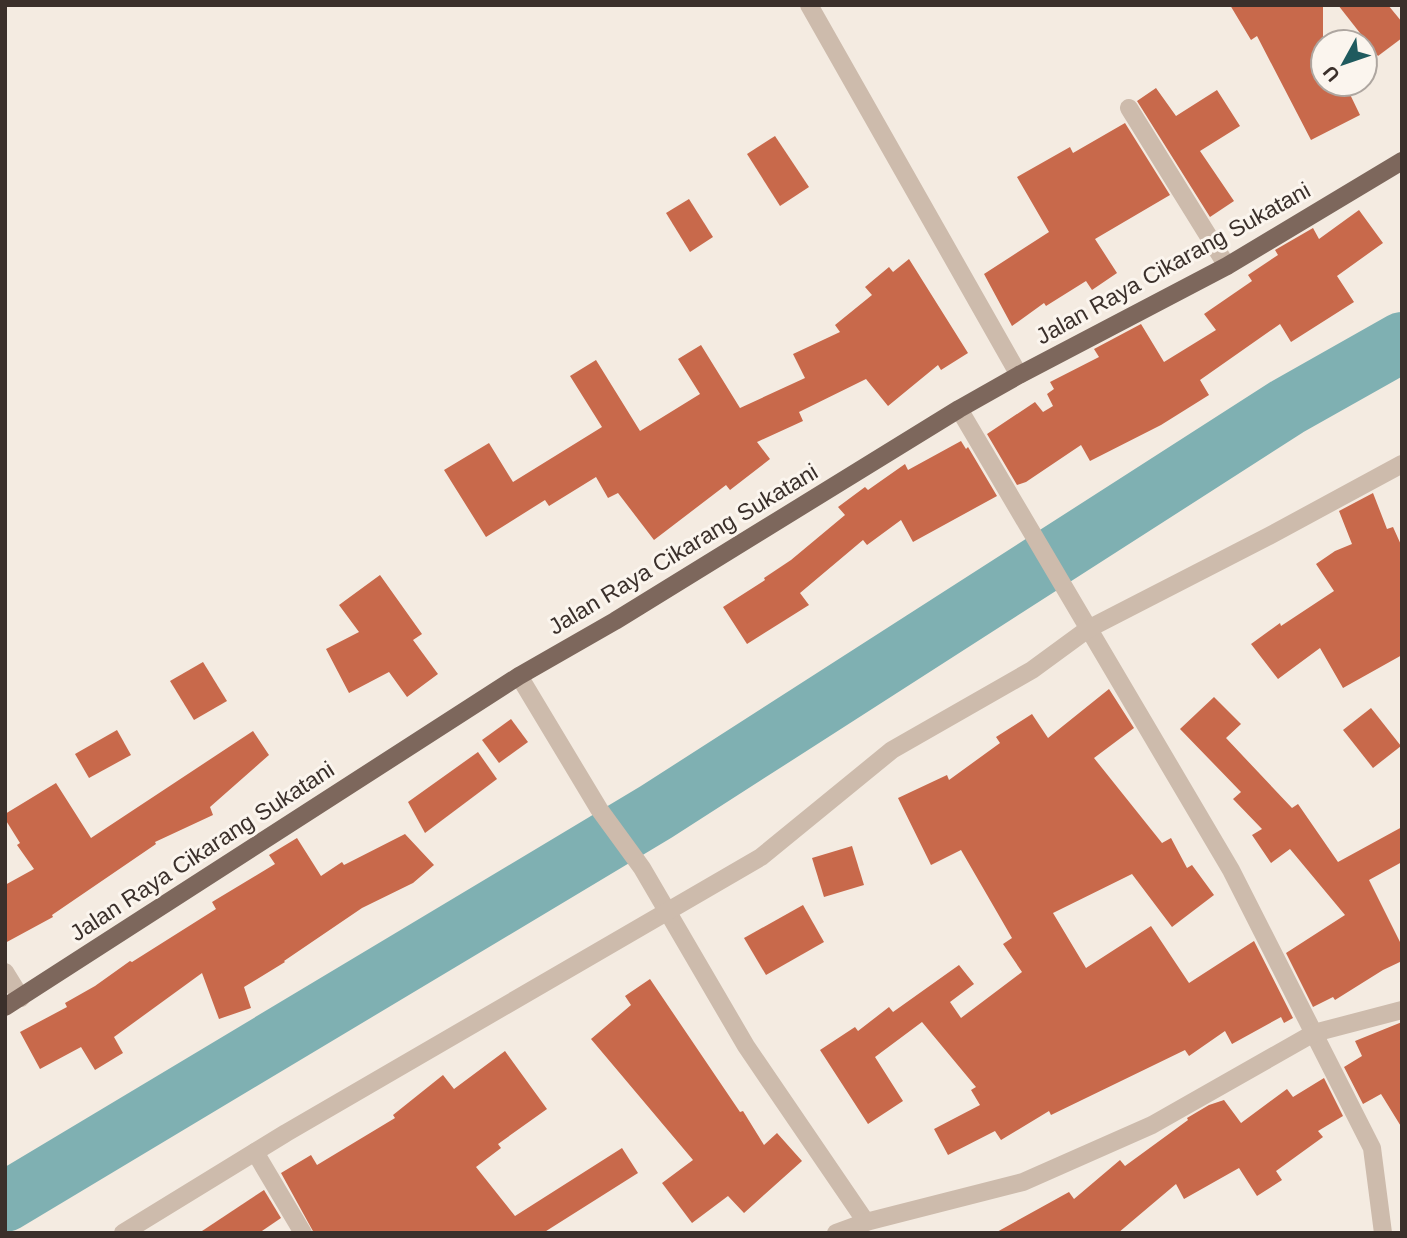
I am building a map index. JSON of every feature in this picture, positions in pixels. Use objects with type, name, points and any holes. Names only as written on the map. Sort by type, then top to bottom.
[{"type":"main road","name":"Jalan Raya Cikarang Sukatani","points":[[5,1007],[519,676],[615,621],[959,409],[1227,266],[1402,161]]},
{"type":"street","points":[[809,5],[1019,375]]},
{"type":"street","points":[[1129,108],[1227,266]]},
{"type":"street","points":[[959,409],[1231,870],[1372,1148],[1383,1233]]},
{"type":"street","points":[[122,1233],[255,1152],[761,857],[892,750],[1032,670],[1085,624],[1402,464]]},
{"type":"street","points":[[519,676],[599,809],[642,868],[746,1046],[866,1222]]},
{"type":"street","points":[[5,972],[21,998]]},
{"type":"street","points":[[836,1233],[866,1222],[1023,1182],[1152,1125],[1314,1033],[1402,1010]]},
{"type":"street","points":[[255,1152],[303,1233]]},
{"type":"building","points":[[1230,5],[1323,5],[1323,28],[1309,28],[1309,98],[1352,98],[1360,115],[1311,140],[1257,36],[1251,40]]},
{"type":"building","points":[[1338,5],[1388,5],[1402,22],[1402,38],[1379,55],[1379,28],[1356,28]]},
{"type":"building","points":[[1156,88],[1176,116],[1217,90],[1240,126],[1200,151],[1234,201],[1210,217],[1137,101]]},
{"type":"building","points":[[1125,123],[1170,195],[1095,239],[1117,273],[1092,290],[1086,281],[1046,306],[1044,303],[1012,326],[984,274],[1049,232],[1017,177],[1070,147],[1073,153]]},
{"type":"building","points":[[775,136],[809,187],[780,206],[747,154]]},
{"type":"building","points":[[689,199],[713,237],[690,252],[666,213]]},
{"type":"building","points":[[1359,210],[1383,243],[1337,276],[1354,302],[1291,342],[1280,324],[1200,380],[1209,395],[1161,425],[1090,461],[1081,445],[1026,482],[1017,485],[987,434],[1035,402],[1043,412],[1053,406],[1047,394],[1054,389],[1050,382],[1099,357],[1094,349],[1141,324],[1164,362],[1216,330],[1204,314],[1252,281],[1248,275],[1278,255],[1275,250],[1313,228],[1319,239]]},
{"type":"building","points":[[909,259],[968,353],[941,370],[938,365],[888,406],[866,379],[799,412],[803,421],[757,442],[770,459],[730,490],[726,485],[654,540],[618,493],[608,498],[596,477],[549,506],[545,500],[486,537],[444,470],[489,443],[513,482],[602,427],[570,376],[596,360],[640,431],[700,394],[678,359],[701,345],[740,408],[805,378],[793,354],[840,332],[835,325],[872,295],[865,287],[889,267],[893,272]]},
{"type":"building","points":[[961,441],[966,449],[968,447],[997,496],[913,542],[901,520],[867,545],[863,540],[800,593],[809,605],[747,644],[723,607],[765,580],[764,578],[791,560],[845,515],[838,507],[865,487],[868,490],[905,464],[908,470]]},
{"type":"building","points":[[1373,493],[1387,529],[1393,527],[1402,547],[1402,655],[1343,688],[1320,648],[1278,679],[1251,644],[1334,591],[1316,564],[1335,551],[1352,544],[1339,511]]},
{"type":"building","points":[[380,575],[422,634],[413,640],[438,674],[407,697],[389,672],[349,693],[326,649],[359,632],[339,605]]},
{"type":"building","points":[[203,662],[227,701],[194,720],[170,681]]},
{"type":"building","points":[[1109,689],[1134,728],[1094,758],[1162,843],[1171,838],[1187,868],[1192,865],[1214,895],[1172,927],[1132,874],[1053,913],[1086,968],[1151,926],[1189,983],[1254,941],[1293,1018],[1284,1023],[1281,1017],[1232,1044],[1225,1031],[1189,1056],[1185,1050],[1051,1115],[1049,1111],[1001,1140],[995,1131],[948,1155],[934,1129],[980,1105],[971,1090],[976,1087],[922,1022],[875,1057],[903,1101],[868,1124],[820,1050],[855,1027],[858,1031],[889,1007],[893,1012],[959,965],[974,984],[950,1002],[961,1018],[1022,972],[1003,944],[1012,938],[961,850],[931,865],[898,798],[947,775],[949,780],[1000,743],[996,737],[1032,714],[1048,738]]},
{"type":"building","points":[[1214,697],[1241,724],[1226,738],[1292,808],[1298,804],[1338,862],[1402,827],[1402,862],[1369,880],[1402,946],[1402,961],[1335,1000],[1333,997],[1313,1007],[1286,953],[1345,915],[1290,849],[1271,863],[1252,835],[1262,829],[1233,799],[1241,792],[1180,729]]},
{"type":"building","points":[[1371,708],[1401,746],[1373,768],[1343,730]]},
{"type":"building","points":[[511,719],[528,742],[499,763],[482,740]]},
{"type":"building","points":[[117,730],[131,755],[89,778],[75,754]]},
{"type":"building","points":[[253,731],[269,755],[210,807],[213,815],[155,842],[156,844],[52,915],[53,917],[5,943],[5,885],[34,869],[17,845],[20,843],[5,819],[5,814],[56,783],[91,838]]},
{"type":"building","points":[[478,752],[497,779],[425,833],[408,802]]},
{"type":"building","points":[[405,834],[434,865],[413,883],[362,908],[244,987],[251,1008],[219,1019],[202,973],[114,1037],[123,1053],[95,1070],[81,1047],[40,1069],[20,1032],[67,1007],[65,1003],[216,909],[212,902],[275,864],[269,855],[297,838],[321,876],[342,862],[344,865]]},
{"type":"building","points":[[852,846],[864,885],[824,897],[812,858]]},
{"type":"building","points":[[803,905],[824,942],[766,975],[744,938]]},
{"type":"building","points":[[650,979],[764,1145],[777,1133],[802,1161],[744,1213],[728,1196],[692,1223],[662,1183],[693,1160],[591,1039],[631,1005],[625,996]]},
{"type":"building","points":[[1402,1022],[1402,1128],[1381,1094],[1363,1104],[1344,1067],[1362,1056],[1355,1041]]},
{"type":"building","points":[[505,1051],[547,1109],[498,1144],[501,1148],[476,1167],[515,1216],[622,1148],[638,1173],[543,1233],[314,1233],[281,1173],[311,1155],[317,1165],[395,1118],[393,1115],[443,1075],[454,1089]]},
{"type":"building","points":[[1324,1078],[1343,1116],[1318,1131],[1323,1137],[1276,1171],[1282,1180],[1257,1196],[1239,1168],[1184,1199],[1176,1184],[1118,1233],[995,1233],[1069,1192],[1074,1199],[1120,1160],[1125,1166],[1188,1120],[1187,1118],[1209,1105],[1224,1100],[1241,1123],[1287,1089],[1293,1097]]},
{"type":"building","points":[[264,1190],[281,1218],[259,1233],[199,1233]]},
{"type":"waterway","points":[[5,1202],[656,812],[1287,407],[1402,342]]}]
